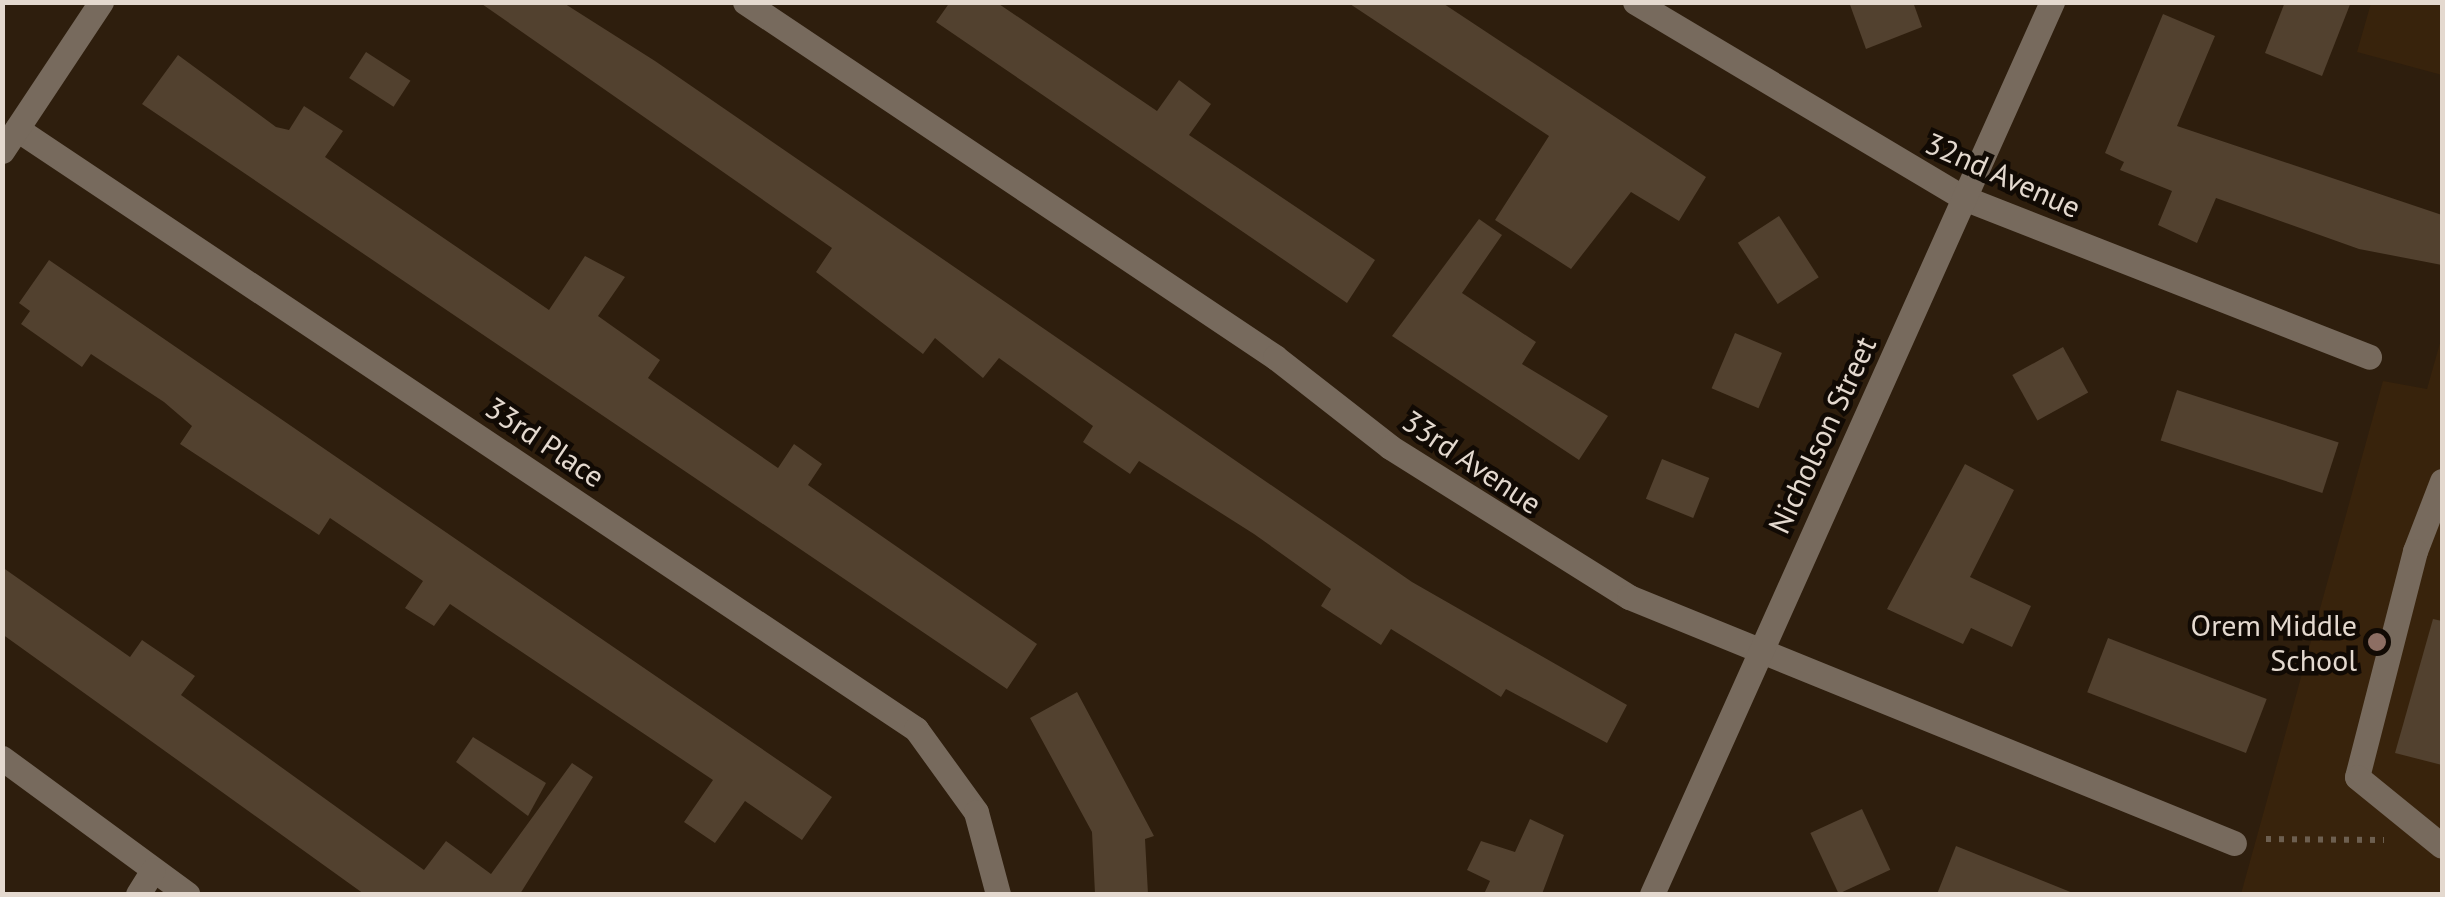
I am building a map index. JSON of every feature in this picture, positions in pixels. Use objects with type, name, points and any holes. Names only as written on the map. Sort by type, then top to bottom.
[{"type":"street","name":"33rd Avenue","points":[[745,2],[1275,358],[1532,542],[1761,655],[2243,841]]},
{"type":"street","name":"32nd Avenue","points":[[1635,2],[1964,198],[2369,357]]},
{"type":"street","name":"Nicholson Street","points":[[1652,894],[2052,2]]},
{"type":"street","points":[[2,151],[94,4]]},
{"type":"street","name":"33rd Place","points":[[17,129],[916,729],[962,786],[992,850],[998,894]]},
{"type":"street","points":[[2439,843],[2357,777],[2415,550],[2442,481]]},
{"type":"street","points":[[2,758],[187,894]]},
{"type":"street","points":[[138,894],[153,870]]},
{"type":"path","points":[[2243,841],[2439,843]]},
{"type":"shaded area","points":[[2371,3],[2442,3],[2442,75],[2357,52]]},
{"type":"shaded area","name":"Orem Middle School","points":[[2442,336],[2442,894],[2241,894],[2383,381],[2427,389]]},
{"type":"building","points":[[479,2],[562,2],[655,61],[1412,582],[1627,705],[1607,743],[1506,689],[1501,697],[1391,629],[1381,645],[1321,606],[1331,589],[1254,534],[1139,461],[1130,474],[1083,442],[1093,426],[999,358],[983,378],[935,338],[923,354],[816,272],[832,248]]},
{"type":"building","points":[[950,2],[996,2],[1157,111],[1179,80],[1211,104],[1189,135],[1375,260],[1347,303],[936,22]]},
{"type":"building","points":[[1347,2],[1441,2],[1706,177],[1679,221],[1631,192],[1571,269],[1495,220],[1549,136]]},
{"type":"building","points":[[1849,2],[1913,2],[1922,27],[1866,49]]},
{"type":"building","points":[[2285,2],[2351,2],[2322,76],[2265,53]]},
{"type":"building","points":[[2163,14],[2215,36],[2177,126],[2442,215],[2442,265],[2359,249],[2216,198],[2197,243],[2158,225],[2172,191],[2120,170],[2124,162],[2105,153]]},
{"type":"building","points":[[366,52],[410,81],[394,107],[349,78]]},
{"type":"building","points":[[178,55],[276,127],[289,130],[304,106],[343,131],[325,157],[549,310],[585,256],[625,277],[598,316],[660,360],[648,378],[778,468],[794,444],[822,464],[808,485],[1037,644],[1007,689],[142,104]]},
{"type":"building","points":[[1779,216],[1819,277],[1778,304],[1738,243]]},
{"type":"building","points":[[1479,219],[1502,235],[1462,293],[1536,342],[1522,364],[1608,416],[1579,460],[1392,336]]},
{"type":"building","points":[[49,260],[832,797],[802,840],[745,801],[715,843],[684,822],[713,780],[450,604],[434,626],[405,608],[423,581],[330,518],[319,535],[180,444],[192,426],[164,402],[91,354],[82,367],[21,324],[30,311],[19,303]]},
{"type":"building","points":[[1735,333],[1782,353],[1759,408],[1712,388]]},
{"type":"building","points":[[2063,347],[2088,392],[2037,421],[2012,375]]},
{"type":"building","points":[[2177,390],[2339,443],[2322,493],[2161,440]]},
{"type":"building","points":[[1662,459],[1709,478],[1693,518],[1646,499]]},
{"type":"building","points":[[1965,464],[2014,490],[1970,577],[2031,606],[2012,647],[1971,628],[1963,644],[1887,609]]},
{"type":"building","points":[[2,567],[130,657],[142,640],[195,676],[181,695],[424,870],[446,841],[491,874],[572,763],[593,777],[520,894],[364,894],[2,634]]},
{"type":"building","points":[[2433,619],[2442,621],[2442,765],[2395,753]]},
{"type":"building","points":[[2108,638],[2267,699],[2246,753],[2087,692]]},
{"type":"building","points":[[1077,692],[1154,836],[1145,839],[1148,894],[1095,894],[1092,832],[1030,718]]},
{"type":"building","points":[[473,737],[546,783],[528,816],[456,762]]},
{"type":"building","points":[[1862,809],[1890,870],[1839,894],[1810,833]]},
{"type":"building","points":[[1530,819],[1564,835],[1542,894],[1484,894],[1490,881],[1467,870],[1481,841],[1515,852]]},
{"type":"building","points":[[1956,846],[2073,893],[1937,894]]},
{"type":"place","name":"Orem Middle School","points":[[2377,642]]}]
